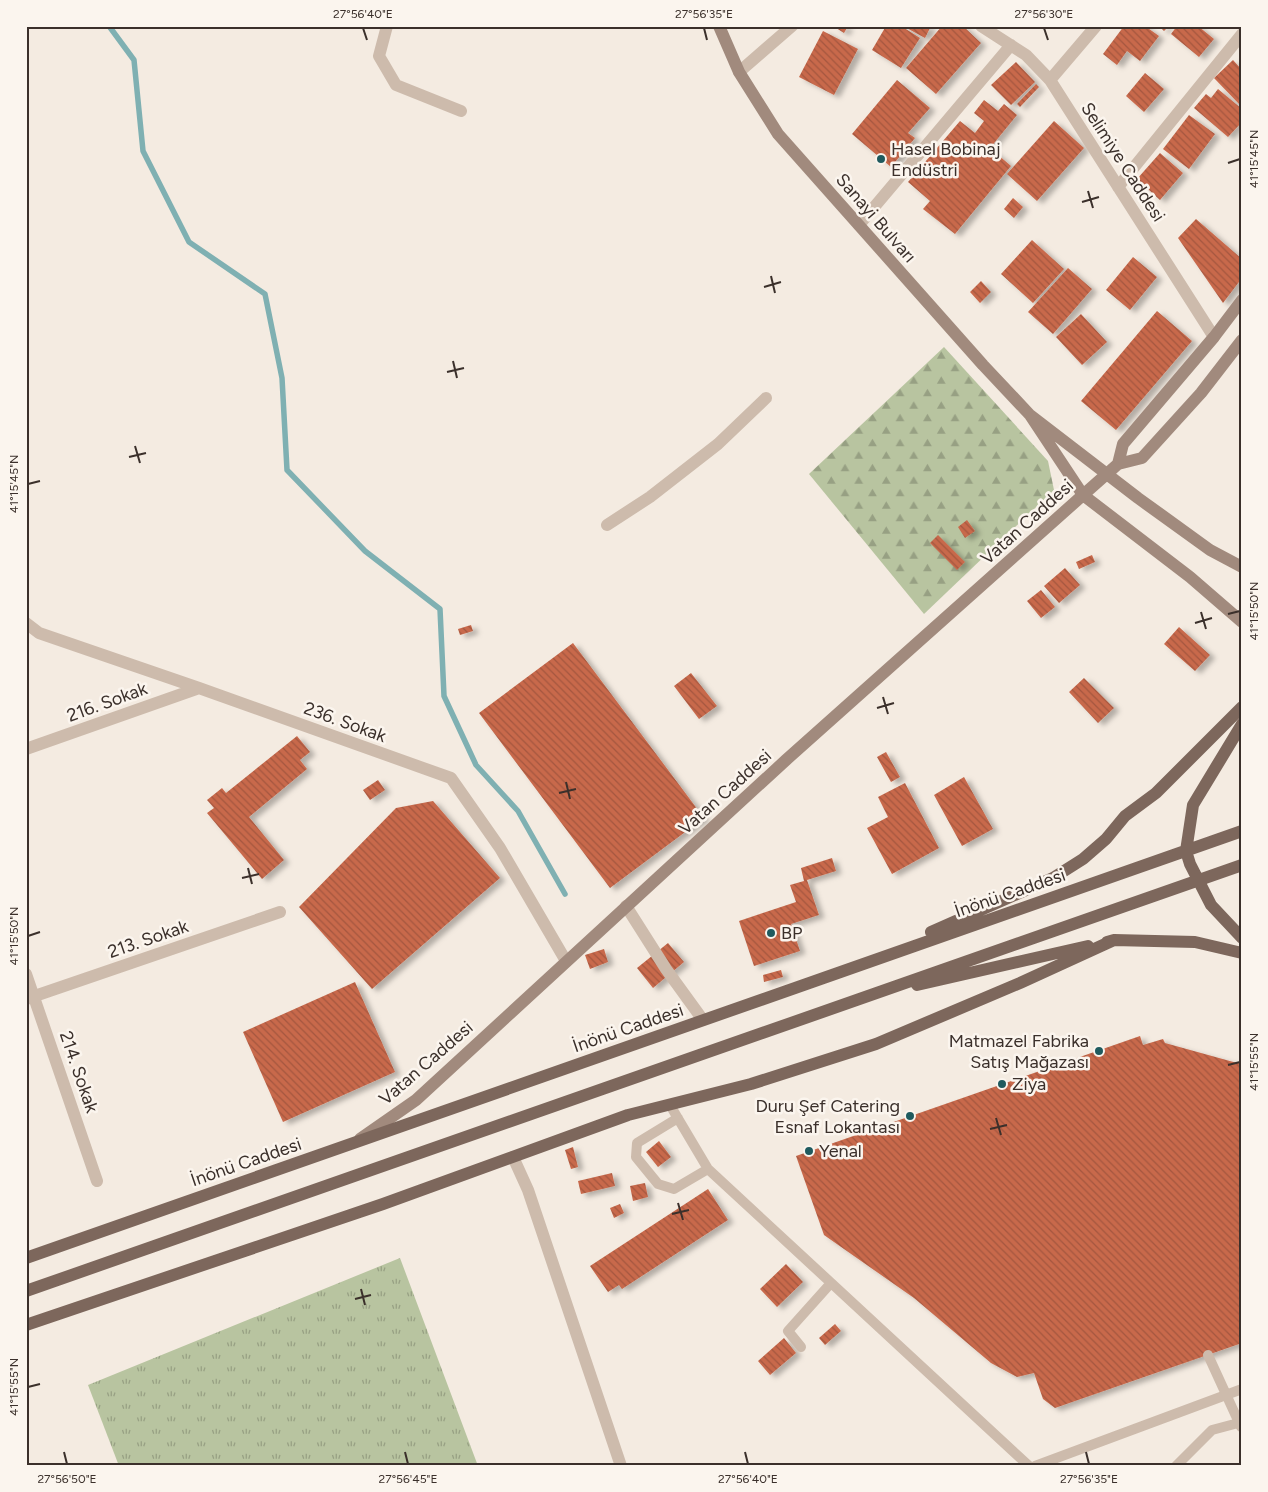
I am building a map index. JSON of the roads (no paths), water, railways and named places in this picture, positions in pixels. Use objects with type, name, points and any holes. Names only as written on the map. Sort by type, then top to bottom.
[{"type":"main road","name":"Sanayi Bulvarı","points":[[719,26],[739,72],[778,134],[983,366],[1030,416]]},
{"type":"main road","name":"Vatan Caddesi","points":[[355,1142],[416,1100],[786,760],[1108,474],[1118,464],[1122,444],[1214,337],[1242,300]]},
{"type":"main road","points":[[1118,464],[1142,458],[1201,393],[1242,340]]},
{"type":"main road","points":[[1030,416],[1210,550],[1242,568]]},
{"type":"main road","points":[[1030,416],[1083,495],[1190,577],[1242,622]]},
{"type":"main road","points":[[844,970],[1053,878],[1083,859],[1106,839],[1125,816],[1156,793],[1242,707]]},
{"type":"main road","points":[[1242,724],[1193,805],[1186,850],[1190,864],[1211,905],[1242,938]]},
{"type":"main road","name":"İnönü Caddesi","points":[[26,1258],[1242,831]]},
{"type":"main road","points":[[26,1291],[1242,865]]},
{"type":"main road","points":[[854,1000],[1114,940],[1195,942],[1242,953]]},
{"type":"main road","points":[[26,1325],[382,1204],[628,1115],[751,1084],[876,1044],[1020,983],[1114,940]]},
{"type":"street","points":[[387,26],[379,56],[396,85],[461,111]]},
{"type":"street","points":[[739,72],[792,26]]},
{"type":"street","name":"Selimiye Caddesi","points":[[981,26],[1026,55],[1050,80],[1214,337]]},
{"type":"street","points":[[1050,80],[1096,26]]},
{"type":"street","points":[[1118,187],[1242,34]]},
{"type":"street","points":[[859,225],[1011,45]]},
{"type":"street","points":[[607,525],[650,496],[718,444],[766,398]]},
{"type":"street","name":"236. Sokak","points":[[26,622],[39,633],[451,778],[500,848],[566,961]]},
{"type":"street","name":"216. Sokak","points":[[26,749],[199,688]]},
{"type":"street","points":[[626,906],[666,969],[703,1020]]},
{"type":"street","name":"213. Sokak","points":[[30,998],[280,912]]},
{"type":"street","name":"214. Sokak","points":[[26,974],[30,998],[98,1181]]},
{"type":"street","points":[[513,1157],[528,1190],[621,1466]]},
{"type":"lane","points":[[670,1105],[708,1168],[1029,1466]]},
{"type":"lane","points":[[678,1118],[636,1143],[636,1157],[658,1184],[674,1189],[708,1168]]},
{"type":"lane","points":[[802,1347],[788,1331],[832,1283]]},
{"type":"lane","points":[[1176,1466],[1212,1430],[1241,1424],[1208,1355]]},
{"type":"lane","points":[[1036,1466],[1242,1389]]},
{"type":"waterway","points":[[109,26],[134,60],[143,151],[189,242],[265,294],[282,378],[287,470],[365,551],[440,609],[444,696],[476,765],[518,811],[565,894]]},
{"type":"place","name":"Hasel Bobinaj Endüstri","points":[[881,159]]},
{"type":"place","name":"BP","points":[[771,933]]},
{"type":"place","name":"Matmazel Fabrika Satış Mağazası","points":[[1099,1051]]},
{"type":"place","name":"Ziya","points":[[1002,1084]]},
{"type":"place","name":"Duru Şef Catering Esnaf Lokantası","points":[[910,1116]]},
{"type":"place","name":"Yenal","points":[[809,1151]]}]
